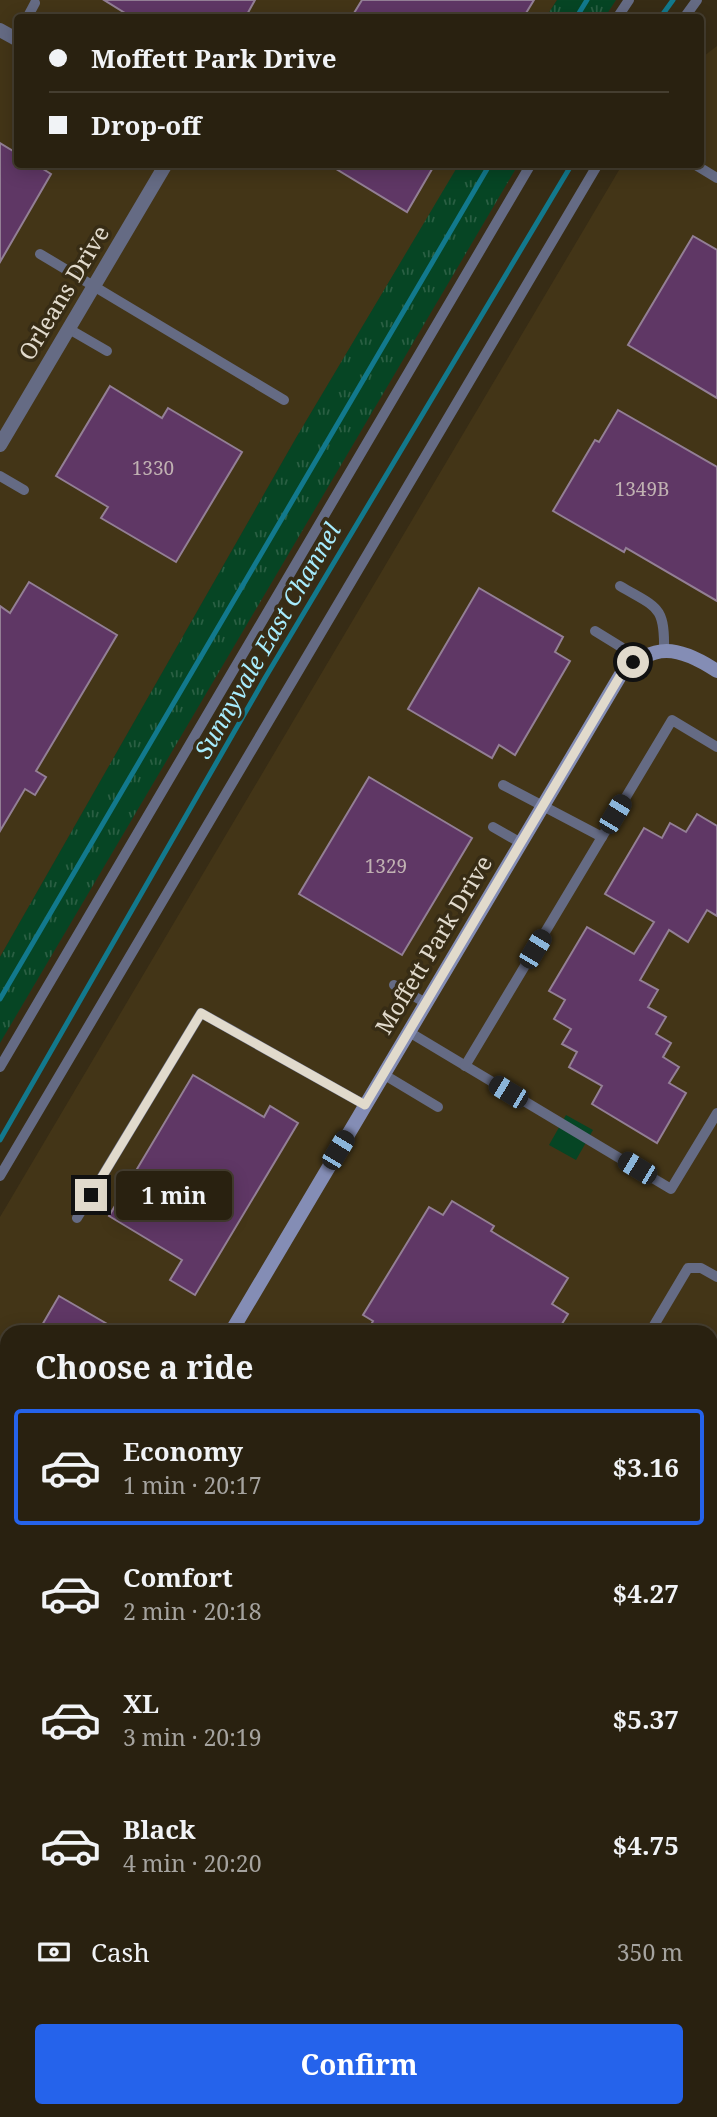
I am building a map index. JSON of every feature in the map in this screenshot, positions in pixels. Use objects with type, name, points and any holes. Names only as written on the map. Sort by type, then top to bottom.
[{"type":"street","name":"Orleans Drive","points":[[0,445],[164,168]]},
{"type":"street","points":[[633,662],[645,654],[681,652],[717,671]]},
{"type":"street","name":"Moffett Park Drive","points":[[235,1325],[543,804],[620,676],[633,662]]},
{"type":"lane","points":[[29,14],[36,3]]},
{"type":"lane","points":[[0,1067],[529,168]]},
{"type":"lane","points":[[0,1176],[596,168]]},
{"type":"lane","points":[[701,168],[717,178]]},
{"type":"lane","points":[[40,254],[284,400]]},
{"type":"lane","points":[[69,329],[107,351]]},
{"type":"lane","points":[[0,476],[24,490]]},
{"type":"lane","points":[[620,586],[659,609],[664,625],[664,651]]},
{"type":"lane","points":[[595,631],[621,647],[633,662]]},
{"type":"lane","points":[[465,1066],[672,720],[717,747]]},
{"type":"lane","points":[[503,785],[602,837]]},
{"type":"lane","points":[[493,827],[521,843]]},
{"type":"lane","points":[[394,985],[426,1003]]},
{"type":"lane","points":[[77,1218],[201,1013],[365,1105]]},
{"type":"lane","points":[[409,1032],[671,1189],[717,1113]]},
{"type":"lane","points":[[383,1074],[438,1107]]},
{"type":"lane","points":[[654,1325],[688,1268],[701,1268],[717,1277]]},
{"type":"shaded area","points":[[0,0],[557,0],[548,14],[14,14],[14,168],[457,168],[296,438],[0,957]]},
{"type":"shaded area","points":[[717,46],[717,1325],[0,1325],[0,1217],[620,168],[704,168],[704,56]]},
{"type":"green space","points":[[557,0],[616,0],[607,14],[548,14]]},
{"type":"green space","points":[[457,168],[516,168],[0,1043],[0,957],[296,438]]},
{"type":"green space","points":[[566,1115],[593,1130],[576,1160],[549,1145]]},
{"type":"building","points":[[104,0],[255,0],[247,14],[127,14]]},
{"type":"building","points":[[362,0],[534,0],[525,14],[353,14]]},
{"type":"building","points":[[0,143],[14,152],[14,168],[41,168],[51,174],[0,262]]},
{"type":"building","points":[[335,168],[433,168],[407,212]]},
{"type":"building","points":[[693,236],[717,250],[717,398],[628,345]]},
{"type":"building","points":[[110,386],[162,418],[168,408],[242,452],[176,562],[101,518],[108,507],[56,476]]},
{"type":"building","points":[[618,410],[717,467],[717,601],[626,548],[624,552],[553,511],[595,440],[599,442]]},
{"type":"building","points":[[29,582],[117,635],[36,771],[46,777],[35,795],[25,789],[0,831],[0,606],[10,613]]},
{"type":"building","points":[[479,588],[563,637],[555,652],[570,661],[515,755],[499,745],[492,758],[408,709]]},
{"type":"building","points":[[369,777],[472,838],[402,955],[299,894]]},
{"type":"building","points":[[697,814],[717,826],[717,916],[707,910],[688,942],[669,930],[640,980],[658,990],[648,1007],[666,1017],[656,1034],[671,1043],[663,1057],[679,1067],[669,1083],[686,1093],[657,1143],[592,1104],[602,1086],[569,1067],[577,1052],[562,1044],[571,1029],[554,1019],[565,1000],[549,991],[587,927],[634,954],[654,922],[605,894],[644,828],[662,838],[670,823],[686,832]]},
{"type":"building","points":[[193,1075],[264,1117],[270,1106],[298,1123],[195,1295],[170,1280],[182,1260],[109,1216]]},
{"type":"building","points":[[452,1201],[494,1226],[491,1231],[568,1278],[552,1304],[568,1314],[561,1325],[371,1325],[373,1321],[363,1315],[429,1207],[443,1215]]},
{"type":"building","points":[[59,1296],[109,1325],[42,1325]]},
{"type":"waterway","points":[[578,14],[587,0]]},
{"type":"waterway","name":"Sunnyvale East Channel","points":[[663,14],[673,0]]},
{"type":"waterway","points":[[0,999],[488,168]]},
{"type":"waterway","name":"Sunnyvale East Channel","points":[[0,1140],[265,678],[570,168]]},
{"type":"route","points":[[91,1195],[201,1013],[309,1071],[365,1105],[620,676],[633,662]]}]
